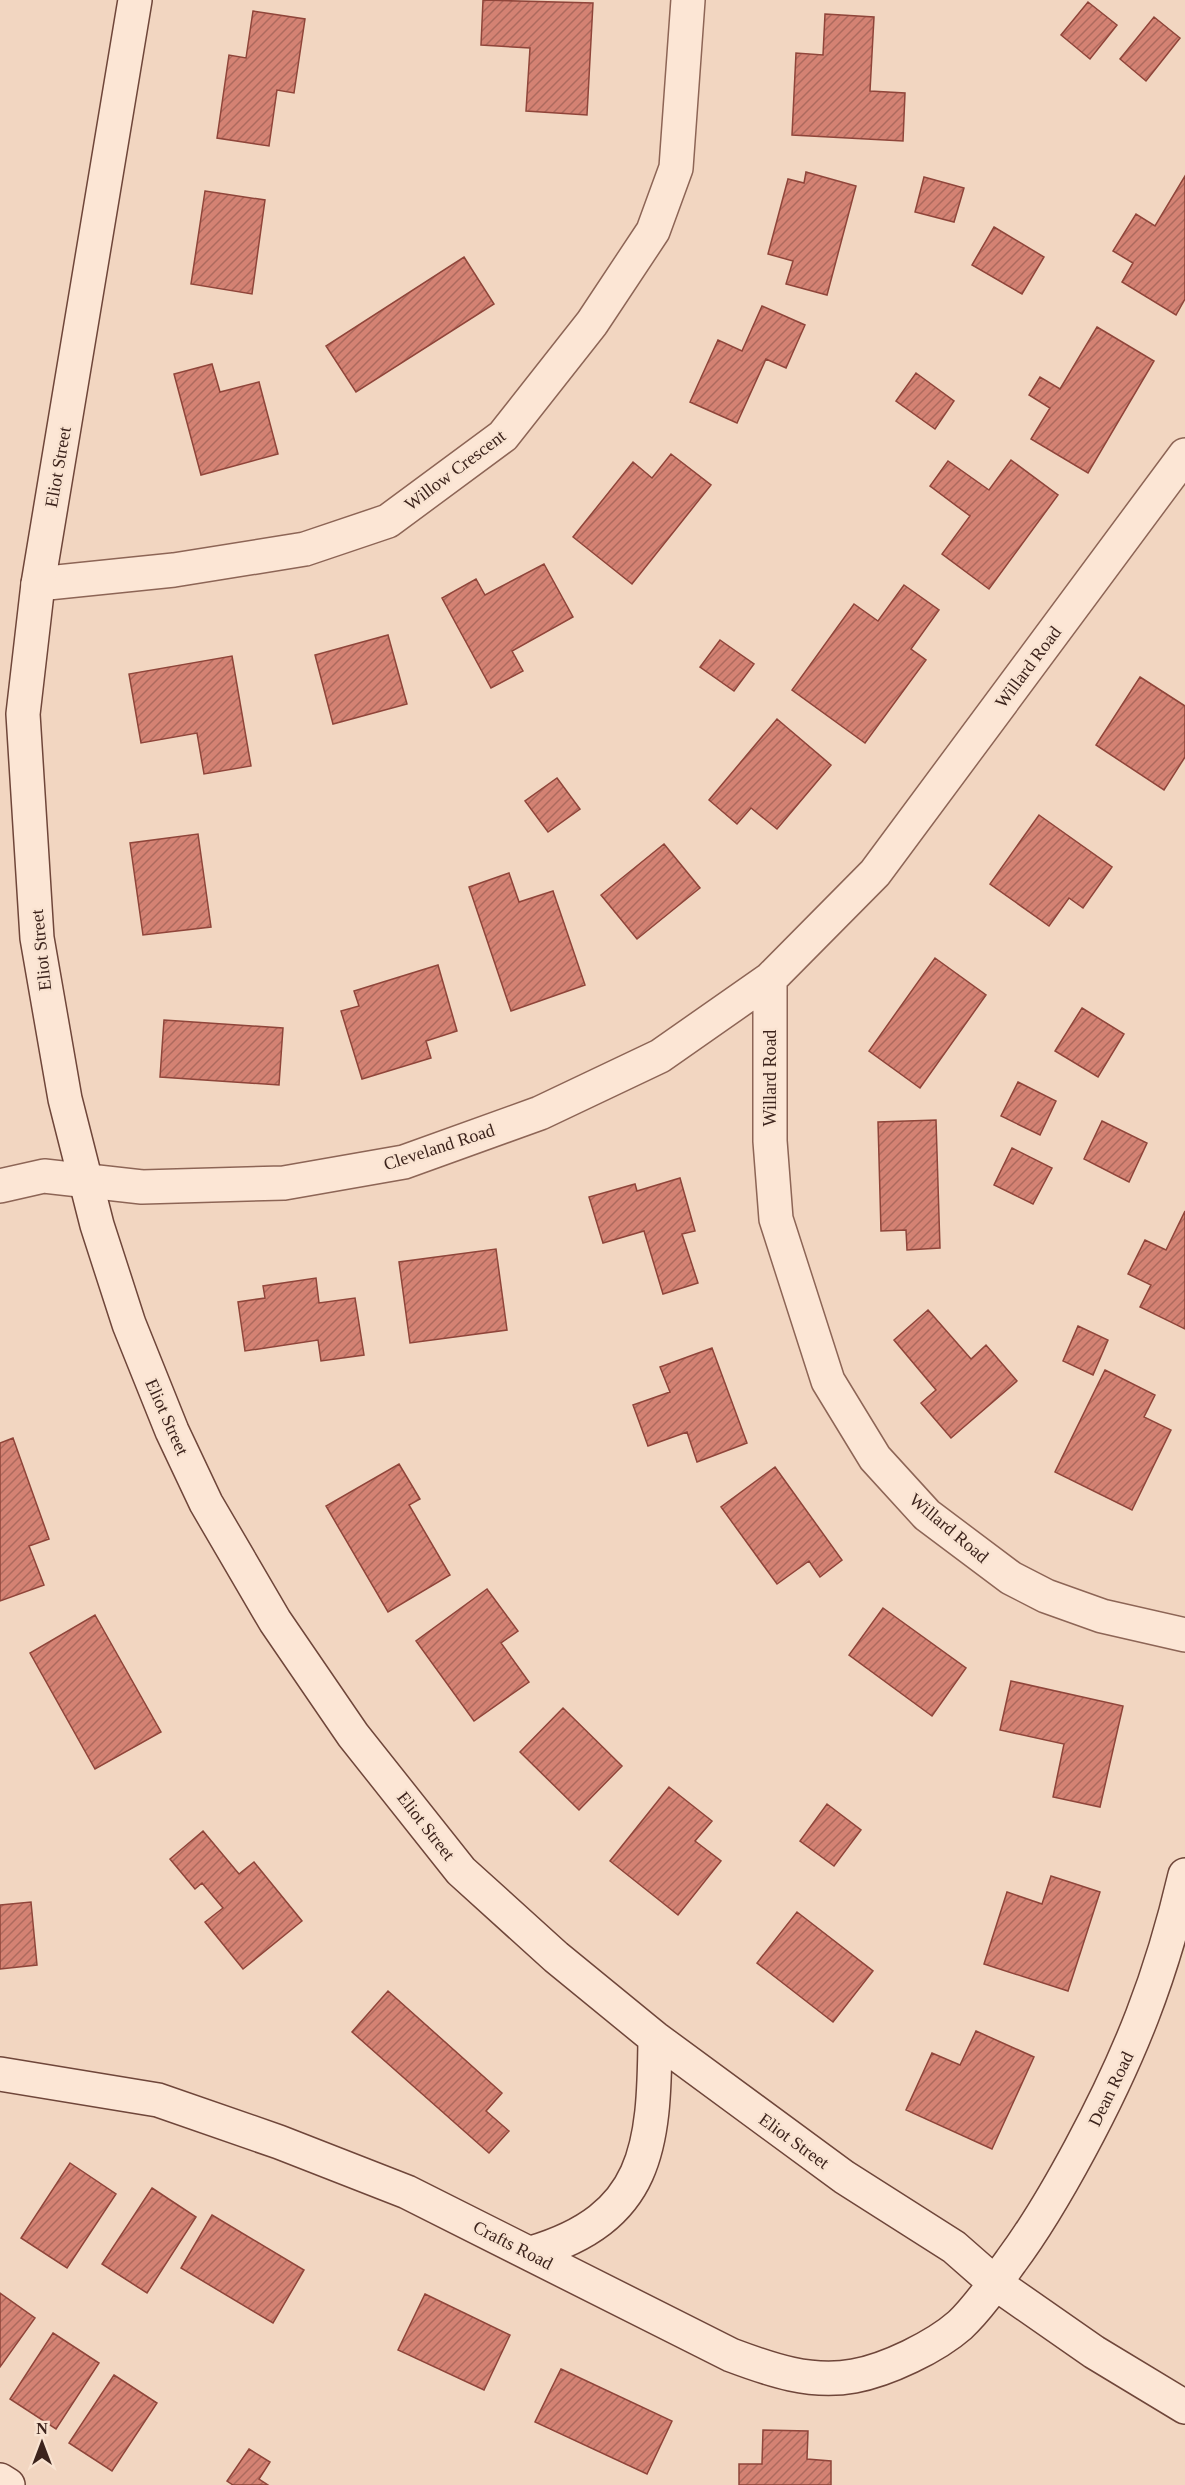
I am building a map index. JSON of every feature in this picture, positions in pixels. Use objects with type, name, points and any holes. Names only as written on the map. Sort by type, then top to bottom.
[{"type":"street","name":"Eliot Street","points":[[135,0],[38,584],[23,714],[37,938],[56,1055],[84,1180],[129,1324],[172,1431],[206,1503],[275,1621],[353,1735],[461,1871],[556,1957],[655,2038],[843,2177],[954,2247],[995,2283],[1094,2352],[1185,2407]]},
{"type":"street","name":"Willow Crescent","points":[[38,584],[174,570],[305,549],[388,521],[504,436],[592,323],[653,231],[676,168],[688,0]]},
{"type":"street","name":"Willard Road","points":[[1185,455],[875,873],[770,979],[770,1141],[776,1219],[828,1381],[875,1458],[927,1515],[1011,1578],[1046,1596],[1102,1616],[1185,1635]]},
{"type":"street","name":"Cleveland Road","points":[[0,1186],[44,1176],[141,1187],[284,1183],[404,1162],[540,1113],[660,1056],[770,979]]},
{"type":"street","name":"Dean Road","points":[[995,2283],[1041,2221],[1120,2071],[1157,1980],[1185,1875]]},
{"type":"street","points":[[531,2253],[585,2232],[610,2211],[629,2187],[644,2157],[652,2120],[655,2038]]},
{"type":"street","name":"Crafts Road","points":[[0,2074],[158,2100],[279,2142],[407,2192],[731,2355],[784,2374],[813,2378],[854,2376],[912,2355],[960,2325],[995,2283]]},
{"type":"street","points":[[0,2480],[8,2485]]},
{"type":"building","points":[[483,0],[593,3],[587,115],[526,111],[530,48],[481,45]]},
{"type":"building","points":[[1088,2],[1117,25],[1090,59],[1061,35]]},
{"type":"building","points":[[253,11],[305,19],[294,93],[277,90],[269,146],[217,138],[229,55],[246,58]]},
{"type":"building","points":[[825,14],[874,17],[870,91],[905,93],[903,141],[792,135],[796,53],[823,55]]},
{"type":"building","points":[[1154,17],[1180,38],[1146,81],[1120,59]]},
{"type":"building","points":[[806,172],[856,186],[827,295],[786,284],[793,261],[768,254],[788,179],[804,183]]},
{"type":"building","points":[[1185,176],[1185,299],[1176,315],[1122,282],[1133,263],[1113,251],[1136,214],[1155,226]]},
{"type":"building","points":[[924,177],[964,188],[954,222],[915,212]]},
{"type":"building","points":[[205,191],[265,200],[252,294],[191,284]]},
{"type":"building","points":[[994,227],[1044,257],[1022,294],[972,265]]},
{"type":"building","points":[[464,257],[494,304],[356,392],[326,346]]},
{"type":"building","points":[[762,306],[805,325],[786,368],[766,359],[737,423],[690,402],[718,340],[742,351]]},
{"type":"building","points":[[1097,327],[1154,361],[1088,473],[1031,439],[1050,408],[1029,395],[1040,377],[1060,389]]},
{"type":"building","points":[[212,364],[220,392],[259,382],[278,454],[201,475],[174,374]]},
{"type":"building","points":[[916,373],[954,401],[935,429],[896,401]]},
{"type":"building","points":[[671,454],[711,485],[632,584],[573,537],[633,462],[652,478]]},
{"type":"building","points":[[1011,460],[1058,495],[989,589],[942,554],[970,516],[930,486],[948,461],[989,490]]},
{"type":"building","points":[[544,564],[573,617],[512,651],[523,671],[491,688],[442,598],[476,579],[485,595]]},
{"type":"building","points":[[904,585],[939,610],[911,649],[926,660],[865,743],[792,690],[854,604],[878,621]]},
{"type":"building","points":[[388,635],[407,704],[333,724],[315,655]]},
{"type":"building","points":[[720,640],[754,664],[734,691],[700,667]]},
{"type":"building","points":[[232,656],[251,766],[204,774],[197,733],[141,743],[129,674]]},
{"type":"building","points":[[1140,677],[1185,706],[1185,757],[1164,790],[1096,745]]},
{"type":"building","points":[[777,719],[831,765],[777,829],[751,808],[737,824],[709,800]]},
{"type":"building","points":[[557,778],[580,809],[548,832],[525,801]]},
{"type":"building","points":[[1039,815],[1112,867],[1083,908],[1069,898],[1049,926],[990,884]]},
{"type":"building","points":[[198,834],[211,927],[143,935],[130,843]]},
{"type":"building","points":[[664,844],[700,888],[637,939],[601,895]]},
{"type":"building","points":[[509,873],[519,902],[553,891],[585,985],[511,1011],[469,887]]},
{"type":"building","points":[[935,958],[986,995],[920,1088],[869,1051]]},
{"type":"building","points":[[438,965],[457,1031],[426,1041],[431,1058],[362,1079],[341,1011],[359,1006],[354,991]]},
{"type":"building","points":[[1082,1008],[1124,1034],[1098,1077],[1055,1051]]},
{"type":"building","points":[[164,1020],[283,1028],[279,1085],[160,1077]]},
{"type":"building","points":[[1018,1082],[1056,1101],[1040,1135],[1001,1116]]},
{"type":"building","points":[[936,1120],[940,1248],[907,1250],[906,1230],[881,1231],[878,1122]]},
{"type":"building","points":[[1102,1121],[1147,1143],[1129,1182],[1084,1159]]},
{"type":"building","points":[[1012,1148],[1052,1168],[1033,1204],[994,1185]]},
{"type":"building","points":[[680,1178],[695,1231],[682,1234],[698,1283],[663,1294],[644,1231],[603,1243],[589,1197],[635,1184],[637,1191]]},
{"type":"building","points":[[1185,1211],[1185,1329],[1140,1307],[1151,1285],[1128,1274],[1145,1240],[1166,1250]]},
{"type":"building","points":[[496,1249],[507,1330],[410,1343],[399,1262]]},
{"type":"building","points":[[316,1278],[319,1303],[355,1298],[364,1355],[321,1361],[318,1340],[245,1351],[238,1302],[265,1298],[263,1286]]},
{"type":"building","points":[[928,1310],[971,1359],[986,1345],[1017,1381],[951,1438],[921,1403],[936,1390],[894,1340]]},
{"type":"building","points":[[1078,1326],[1108,1340],[1093,1375],[1063,1361]]},
{"type":"building","points":[[712,1348],[747,1443],[697,1462],[687,1432],[648,1446],[633,1405],[670,1392],[660,1367]]},
{"type":"building","points":[[1105,1370],[1155,1395],[1144,1417],[1171,1430],[1132,1510],[1055,1472]]},
{"type":"building","points":[[13,1438],[49,1539],[29,1546],[44,1585],[0,1601],[0,1443]]},
{"type":"building","points":[[399,1464],[420,1499],[409,1505],[450,1575],[388,1612],[326,1506]]},
{"type":"building","points":[[775,1467],[842,1560],[820,1577],[809,1561],[777,1584],[721,1507]]},
{"type":"building","points":[[487,1589],[518,1631],[501,1643],[529,1682],[474,1721],[416,1641]]},
{"type":"building","points":[[883,1608],[966,1668],[932,1716],[849,1655]]},
{"type":"building","points":[[95,1615],[161,1732],[95,1769],[30,1653]]},
{"type":"building","points":[[1011,1681],[1123,1706],[1100,1807],[1053,1797],[1064,1744],[1000,1730]]},
{"type":"building","points":[[563,1708],[622,1766],[579,1810],[520,1752]]},
{"type":"building","points":[[669,1787],[712,1821],[695,1841],[721,1861],[678,1915],[610,1861]]},
{"type":"building","points":[[827,1804],[861,1830],[834,1866],[800,1841]]},
{"type":"building","points":[[203,1831],[239,1874],[254,1862],[302,1921],[243,1969],[205,1922],[223,1908],[202,1883],[195,1889],[170,1859]]},
{"type":"building","points":[[1051,1876],[1100,1892],[1068,1991],[984,1964],[1007,1892],[1042,1904]]},
{"type":"building","points":[[31,1902],[37,1965],[0,1969],[0,1905]]},
{"type":"building","points":[[797,1912],[873,1971],[833,2022],[757,1963]]},
{"type":"building","points":[[388,1991],[502,2093],[486,2111],[509,2131],[489,2153],[352,2032]]},
{"type":"building","points":[[976,2031],[1034,2057],[992,2149],[906,2110],[932,2053],[960,2065]]},
{"type":"building","points":[[70,2163],[116,2194],[67,2268],[21,2238]]},
{"type":"building","points":[[152,2188],[196,2217],[147,2293],[102,2264]]},
{"type":"building","points":[[212,2215],[304,2270],[273,2323],[181,2268]]},
{"type":"building","points":[[0,2293],[35,2318],[0,2367]]},
{"type":"building","points":[[425,2294],[510,2335],[484,2390],[398,2350]]},
{"type":"building","points":[[53,2333],[99,2363],[56,2429],[10,2399]]},
{"type":"building","points":[[561,2369],[672,2421],[647,2474],[535,2422]]},
{"type":"building","points":[[114,2375],[157,2403],[112,2471],[69,2443]]},
{"type":"building","points":[[763,2430],[808,2431],[807,2459],[831,2461],[831,2485],[739,2485],[739,2464],[762,2464]]},
{"type":"building","points":[[249,2449],[270,2462],[259,2479],[268,2485],[233,2485],[227,2481]]}]
